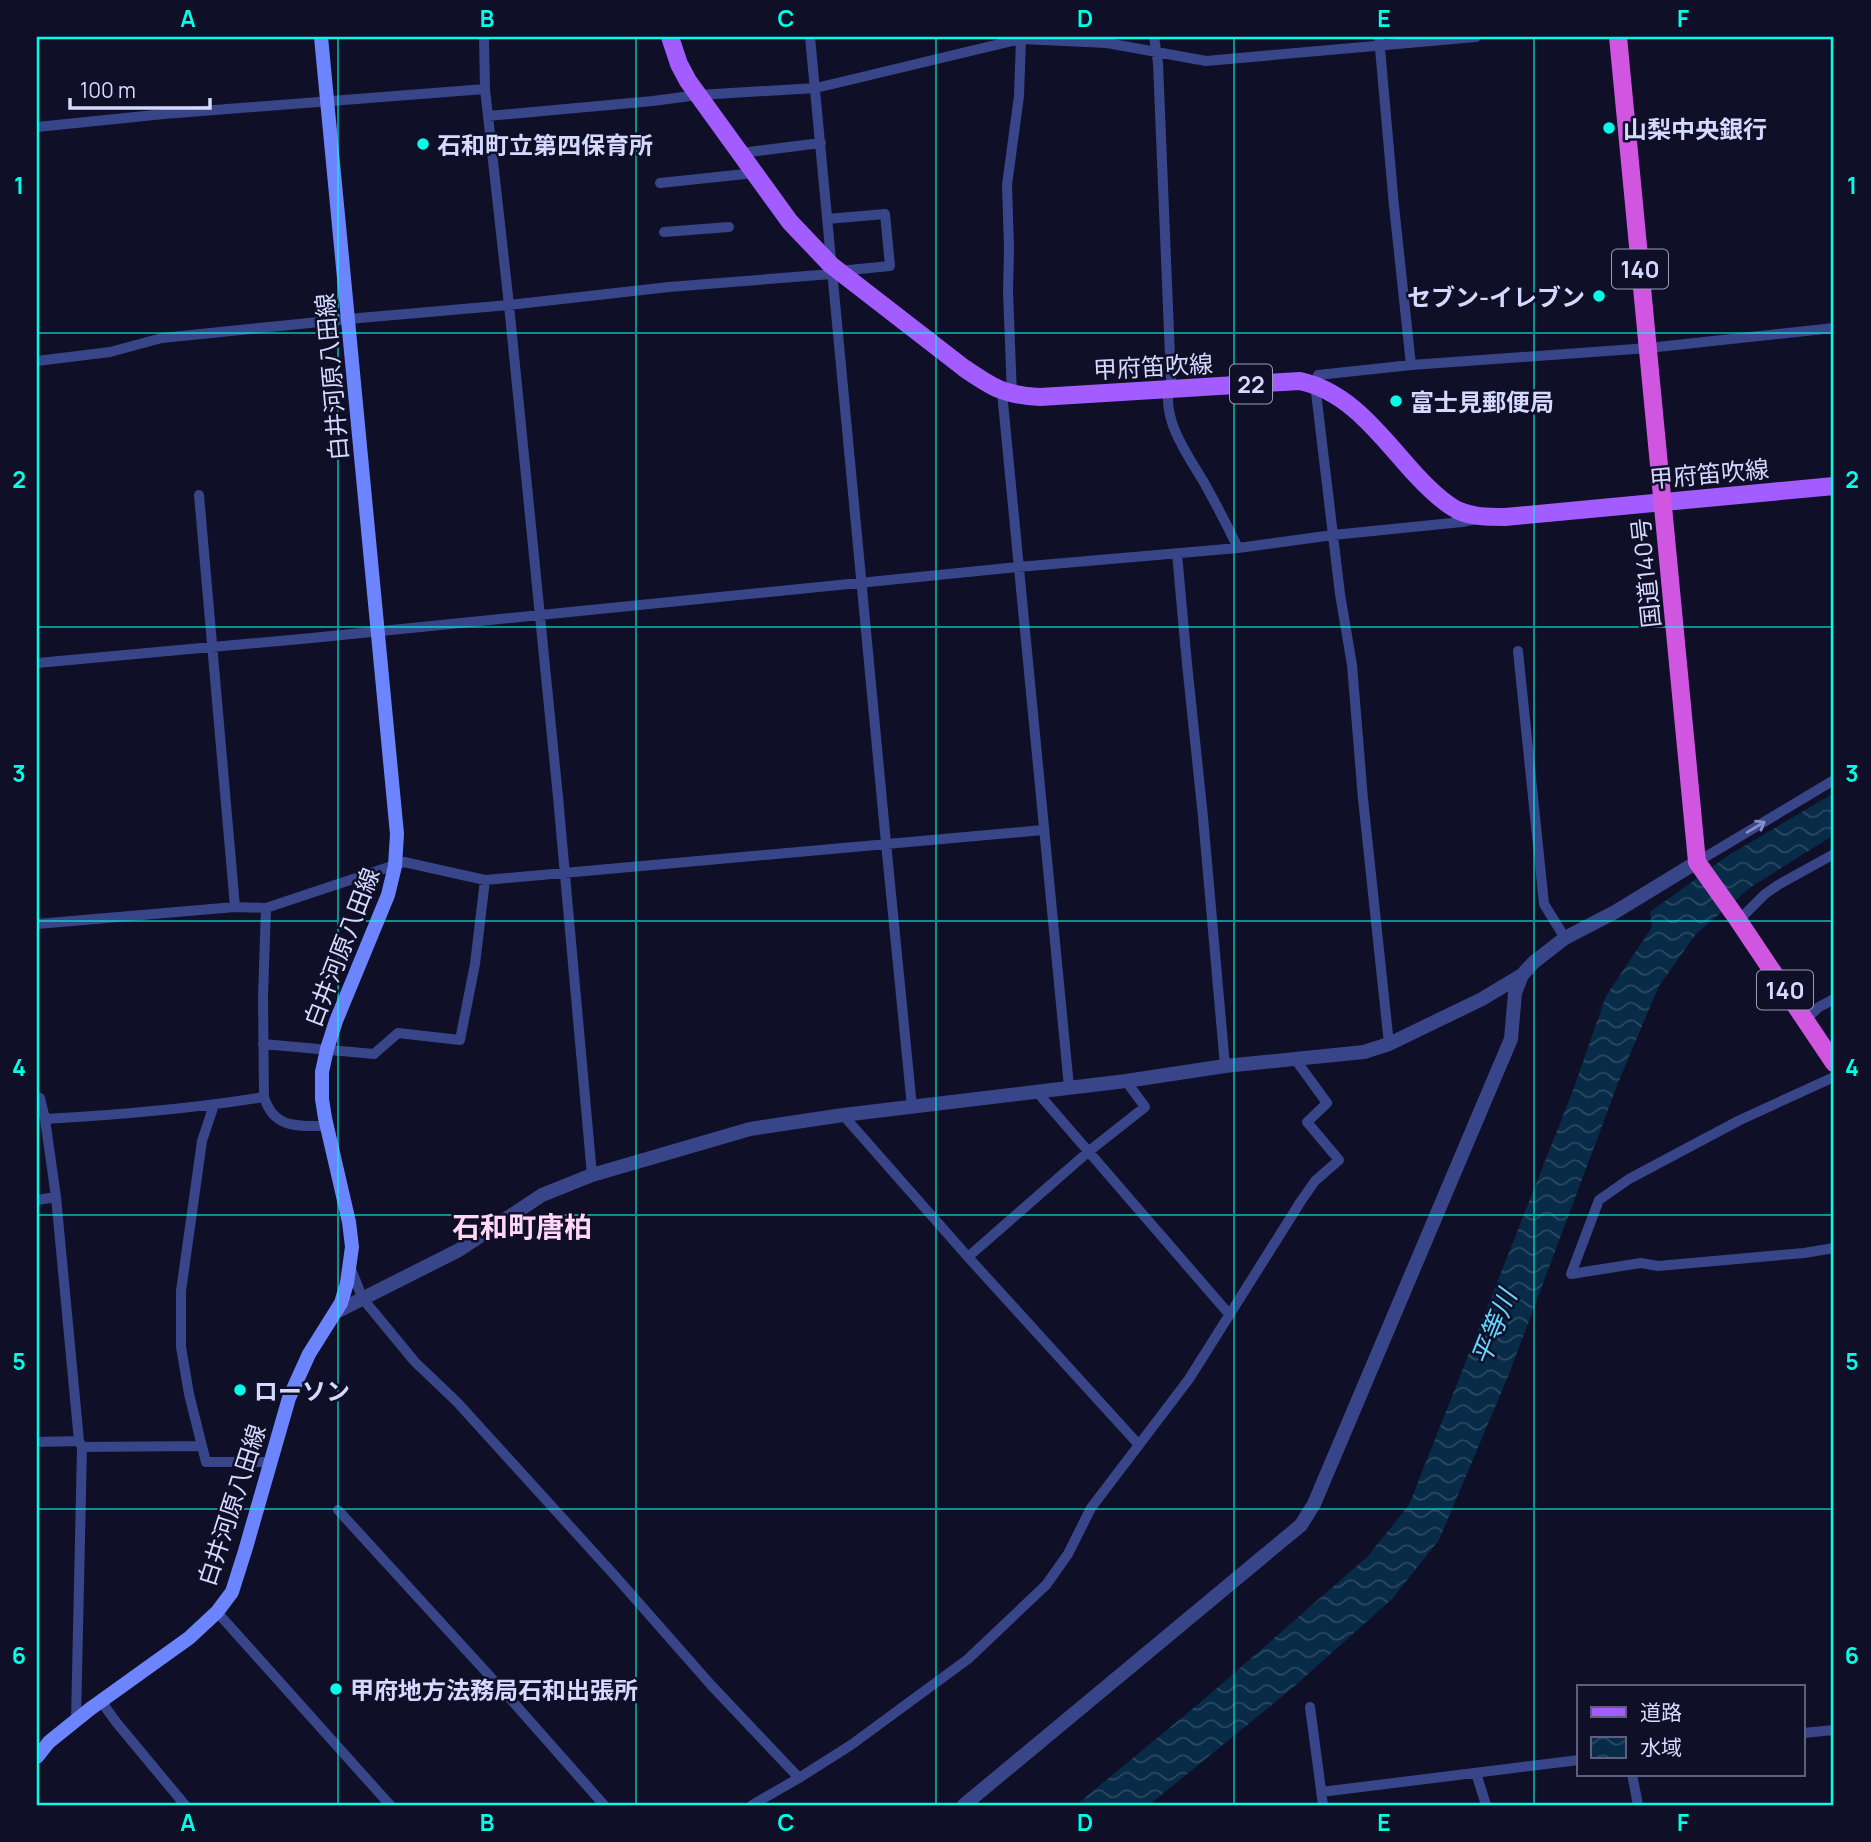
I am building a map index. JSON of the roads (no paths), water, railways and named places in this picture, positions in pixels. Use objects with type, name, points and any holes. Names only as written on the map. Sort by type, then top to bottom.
[{"type":"highway","name":"国道140号","points":[[1618,37],[1698,864],[1834,1063]]},
{"type":"main road","name":"白井河原八田線","points":[[37,1757],[49,1742],[76,1720],[189,1638],[217,1612],[232,1591],[280,1426],[296,1381],[309,1354],[336,1312],[351,1267],[349,1222],[327,1126],[321,1082],[327,1049],[337,1021],[388,895],[396,866],[397,834],[321,37]]},
{"type":"main road","name":"甲府笛吹線","points":[[670,37],[679,64],[698,95],[790,222],[834,270],[986,384],[1007,393],[1040,397],[1300,381],[1315,384],[1340,397],[1359,413],[1441,500],[1459,511],[1483,517],[1834,486]]},
{"type":"street","points":[[484,37],[485,89],[509,305],[592,1175]]},
{"type":"street","points":[[810,37],[912,1107]]},
{"type":"street","points":[[1154,37],[1158,63],[1171,381],[1168,403],[1183,449],[1216,504],[1238,548]]},
{"type":"street","points":[[488,116],[698,95],[816,88],[1021,39],[1107,43],[1206,61],[1379,41],[1476,37]]},
{"type":"street","points":[[1021,39],[1019,96],[1006,185],[1009,248],[1007,393],[1018,567],[1069,1087]]},
{"type":"street","points":[[1379,41],[1411,365]]},
{"type":"street","points":[[37,127],[327,100],[485,89]]},
{"type":"street","points":[[741,153],[821,143]]},
{"type":"street","points":[[660,183],[755,173]]},
{"type":"street","points":[[37,361],[110,352],[162,338],[890,266],[885,214],[827,219]]},
{"type":"street","points":[[664,232],[729,227]]},
{"type":"street","points":[[1389,1044],[1352,665],[1315,384],[1318,375],[1411,365],[1648,348],[1834,328]]},
{"type":"street","points":[[199,495],[235,907]]},
{"type":"street","points":[[37,663],[1238,548],[1462,522],[1483,517]]},
{"type":"street","points":[[1177,554],[1225,1066]]},
{"type":"street","points":[[1518,650],[1544,904],[1565,939]]},
{"type":"street","points":[[336,1312],[459,1250],[542,1195],[592,1175],[750,1129],[1225,1066],[1364,1052],[1389,1044],[1482,999],[1522,975],[1534,962],[1565,939],[1698,864],[1834,780]]},
{"type":"street","points":[[37,924],[235,907],[266,908],[404,862],[485,880],[1043,830]]},
{"type":"street","points":[[1738,919],[1778,885],[1834,854]]},
{"type":"street","points":[[263,1044],[374,1054],[398,1033],[460,1040],[475,964],[485,880]]},
{"type":"street","points":[[266,908],[264,1097],[268,1110],[289,1125],[327,1126]]},
{"type":"street","points":[[964,1805],[1301,1525],[1314,1504],[1511,1039],[1515,993],[1522,975]]},
{"type":"street","points":[[1805,1020],[1819,1007],[1834,999]]},
{"type":"street","points":[[752,1805],[851,1745],[968,1660],[1037,1594],[1059,1569],[1078,1538],[1091,1508],[1189,1379],[1315,1181],[1339,1160],[1307,1122],[1327,1103],[1295,1059]]},
{"type":"street","points":[[1834,1077],[1732,1124],[1629,1179],[1598,1200],[1571,1274],[1641,1264],[1658,1266],[1834,1248]]},
{"type":"street","points":[[968,1257],[1088,1152],[1145,1107],[1126,1081]]},
{"type":"street","points":[[1037,1092],[1229,1314]]},
{"type":"street","points":[[37,1097],[40,1098],[45,1119],[56,1197],[80,1444],[76,1720]]},
{"type":"street","points":[[45,1119],[214,1105],[264,1097]]},
{"type":"street","points":[[214,1105],[202,1141],[181,1291],[181,1347],[189,1394],[206,1462],[270,1462]]},
{"type":"street","points":[[843,1115],[1139,1445]]},
{"type":"street","points":[[37,1200],[56,1197]]},
{"type":"street","points":[[351,1267],[363,1299],[415,1362],[457,1402],[711,1685],[799,1778]]},
{"type":"street","points":[[37,1442],[202,1446]]},
{"type":"street","points":[[338,1510],[604,1805]]},
{"type":"street","points":[[217,1612],[390,1805]]},
{"type":"street","points":[[102,1701],[116,1722],[185,1805]]},
{"type":"street","points":[[1310,1707],[1323,1805]]},
{"type":"street","points":[[1804,1733],[1834,1730]]},
{"type":"street","points":[[1321,1792],[1577,1760]]},
{"type":"street","points":[[1476,1773],[1486,1805]]},
{"type":"street","points":[[1632,1776],[1638,1805]]},
{"type":"water","name":"平等川","points":[[1834,793],[1834,835],[1751,887],[1696,934],[1659,986],[1620,1078],[1509,1374],[1439,1540],[1392,1599],[1290,1690],[1149,1805],[1076,1805],[1202,1701],[1367,1557],[1409,1505],[1572,1093],[1606,996],[1652,927],[1650,912],[1729,855]]},
{"type":"place","name":"山梨中央銀行","points":[[1609,128]]},
{"type":"place","name":"石和町立第四保育所","points":[[423,144]]},
{"type":"place","name":"セブン-イレブン","points":[[1599,296]]},
{"type":"place","name":"富士見郵便局","points":[[1396,401]]},
{"type":"place","name":"ローソン","points":[[240,1390]]},
{"type":"place","name":"甲府地方法務局石和出張所","points":[[336,1689]]},
{"type":"district","name":"石和町唐柏","points":[[522,1226]]}]
